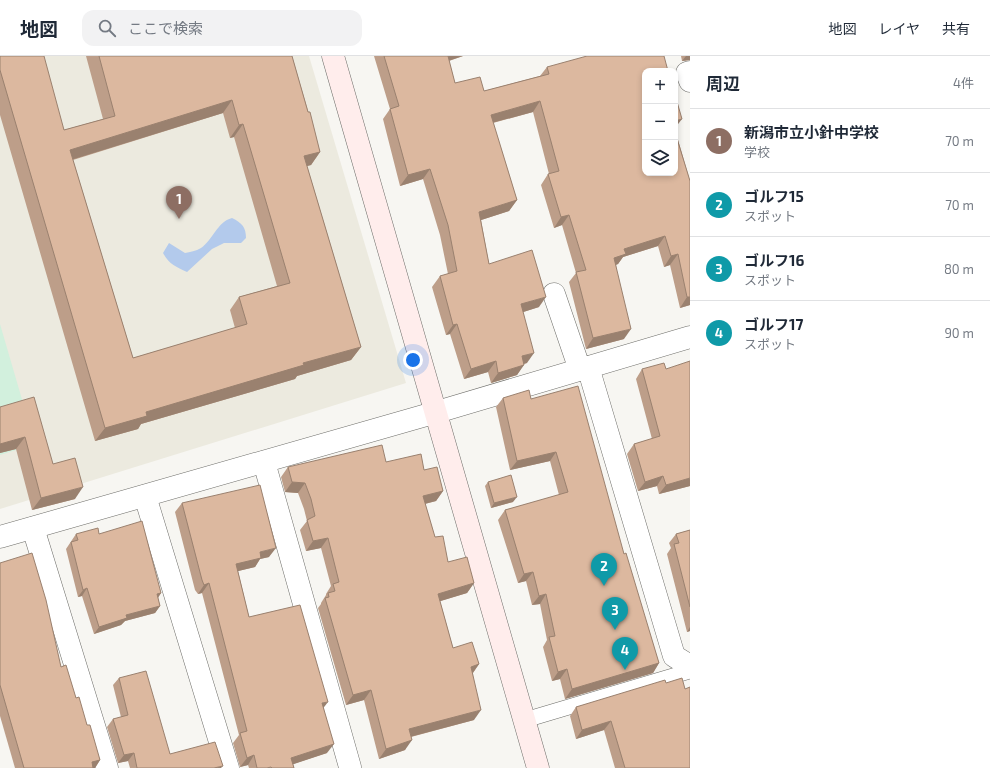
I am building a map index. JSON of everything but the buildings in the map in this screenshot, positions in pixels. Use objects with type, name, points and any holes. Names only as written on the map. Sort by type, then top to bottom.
[{"type":"street","points":[[334,56],[538,768]]},
{"type":"street","points":[[690,72],[688,73],[690,81]]},
{"type":"street","points":[[554,294],[584,369],[674,656],[690,666]]},
{"type":"street","points":[[0,537],[437,412],[690,337]]},
{"type":"street","points":[[264,462],[350,767]]},
{"type":"street","points":[[146,496],[228,768]]},
{"type":"street","points":[[34,528],[107,768]]},
{"type":"lane","points":[[525,720],[690,671]]},
{"type":"shaded area","points":[[0,56],[309,56],[406,383],[0,509]]},
{"type":"green space","points":[[0,324],[35,444],[0,455]]},
{"type":"water","points":[[232,218],[243,226],[246,238],[241,243],[224,243],[212,249],[187,272],[173,265],[163,253],[169,243],[185,253],[199,249],[205,245],[223,223]]},
{"type":"place","name":"新潟市立小針中学校","points":[[179,219]]},
{"type":"place","name":"ゴルフ15","points":[[604,586]]},
{"type":"place","name":"ゴルフ16","points":[[615,630]]},
{"type":"place","name":"ゴルフ17","points":[[625,670]]}]
